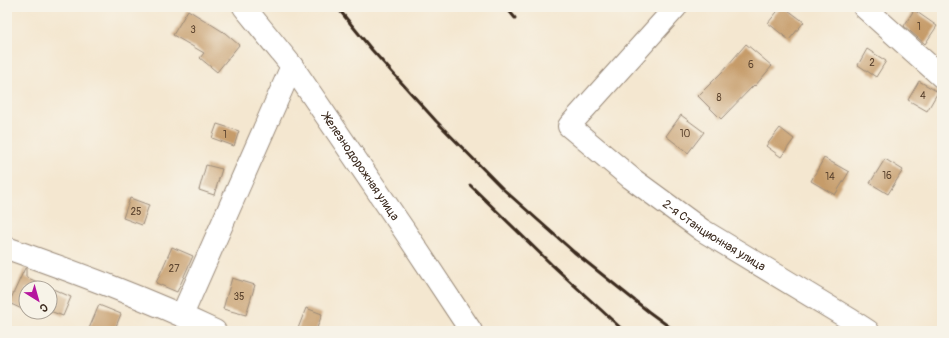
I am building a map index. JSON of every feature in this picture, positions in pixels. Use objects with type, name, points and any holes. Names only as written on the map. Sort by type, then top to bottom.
[{"type":"street","name":"Железнодорожная улица","points":[[244,7],[292,66],[471,331]]},
{"type":"street","name":"2-я Станционная улица","points":[[676,7],[569,126],[631,178],[702,230],[868,331]]},
{"type":"street","points":[[864,7],[942,77]]},
{"type":"street","points":[[182,315],[292,66]]},
{"type":"street","points":[[7,248],[77,273],[182,315],[215,331]]},
{"type":"building","points":[[781,7],[784,7],[804,22],[789,40],[768,23]]},
{"type":"building","points":[[188,10],[225,33],[239,45],[217,72],[200,58],[204,53],[173,35]]},
{"type":"building","points":[[914,10],[937,26],[925,44],[904,26]]},
{"type":"building","points":[[746,44],[772,66],[755,86],[754,85],[721,119],[698,96],[722,72]]},
{"type":"building","points":[[867,49],[886,61],[876,77],[858,65]]},
{"type":"building","points":[[919,81],[938,92],[927,111],[908,100]]},
{"type":"building","points":[[681,115],[704,132],[688,153],[666,136]]},
{"type":"building","points":[[217,124],[239,131],[234,146],[212,138]]},
{"type":"building","points":[[780,128],[794,139],[781,157],[766,146]]},
{"type":"building","points":[[824,158],[849,172],[835,195],[811,181]]},
{"type":"building","points":[[885,159],[903,170],[888,194],[870,183]]},
{"type":"building","points":[[206,165],[222,169],[214,195],[199,190]]},
{"type":"building","points":[[130,198],[149,205],[142,225],[123,218]]},
{"type":"building","points":[[172,247],[193,256],[177,292],[156,283]]},
{"type":"building","points":[[26,268],[26,277],[33,280],[20,280]]},
{"type":"building","points":[[232,278],[255,285],[246,315],[223,309]]},
{"type":"building","points":[[18,283],[18,307],[9,303]]},
{"type":"building","points":[[58,291],[71,297],[63,316],[58,314]]},
{"type":"building","points":[[99,305],[121,314],[114,331],[88,331]]},
{"type":"building","points":[[306,308],[322,314],[316,331],[297,331]]},
{"type":"railway","points":[[337,7],[372,50],[436,121],[503,189],[574,252],[675,331]]},
{"type":"railway","points":[[506,7],[515,18]]},
{"type":"railway","points":[[470,185],[551,264],[624,331]]}]
